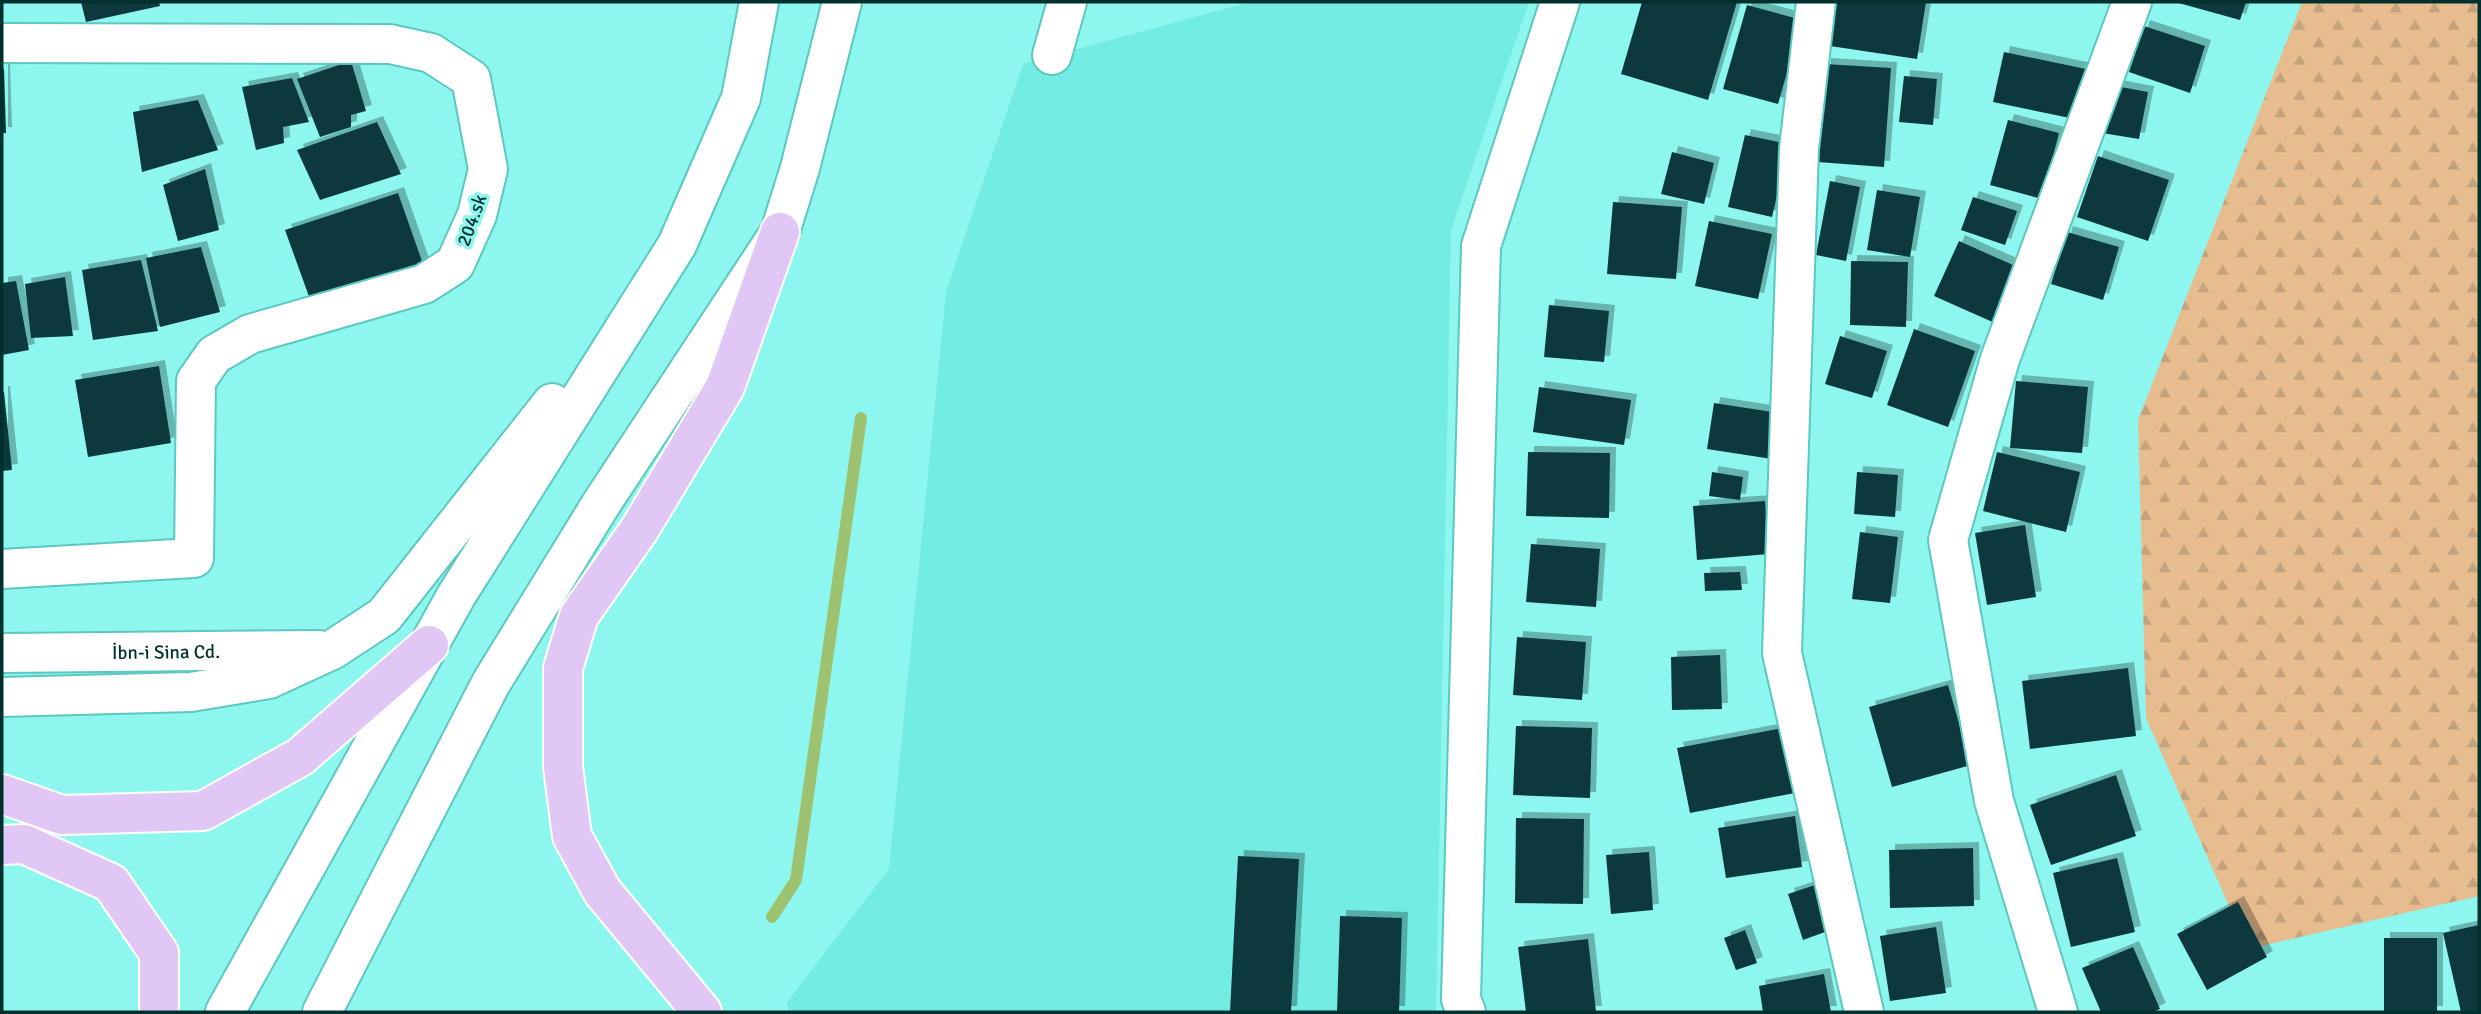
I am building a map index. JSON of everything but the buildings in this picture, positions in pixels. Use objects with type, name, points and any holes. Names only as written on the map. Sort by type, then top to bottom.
[{"type":"highway","points":[[702,1012],[602,891],[572,836],[563,767],[563,668],[579,616],[639,530],[725,387],[780,232]]},
{"type":"highway","points":[[2,794],[62,815],[203,811],[300,757],[429,645]]},
{"type":"highway","points":[[2,845],[24,844],[111,883],[159,953],[159,1012]]},
{"type":"street","points":[[225,1012],[456,596],[677,245],[741,98],[759,2]]},
{"type":"street","points":[[322,1012],[491,683],[601,504],[780,232],[800,168],[842,2]]},
{"type":"street","points":[[1052,55],[1067,2]]},
{"type":"street","points":[[1466,1012],[1461,999],[1481,246],[1560,2]]},
{"type":"street","points":[[1816,2],[1799,149],[1782,653],[1864,1012]]},
{"type":"street","points":[[2058,1012],[1994,801],[1948,540],[2000,359],[2132,2]]},
{"type":"street","name":"204.sk","points":[[2,43],[390,44],[431,53],[471,79],[488,169],[477,215],[455,264],[424,284],[250,334],[214,355],[195,381],[194,558],[2,569]]},
{"type":"street","points":[[2,697],[191,692],[269,679],[332,650],[384,616],[677,245]]},
{"type":"street","name":"İbn-i Sina Cd.","points":[[2,653],[332,650]]},
{"type":"shaded area","points":[[1250,2],[1529,2],[1451,230],[1436,1012],[789,1012],[787,1002],[889,869],[946,292],[1023,64]]},
{"type":"green space","points":[[2302,2],[2479,2],[2479,896],[2248,949],[2146,718],[2138,420]]},
{"type":"waterway","points":[[772,917],[796,880],[861,418]]}]
